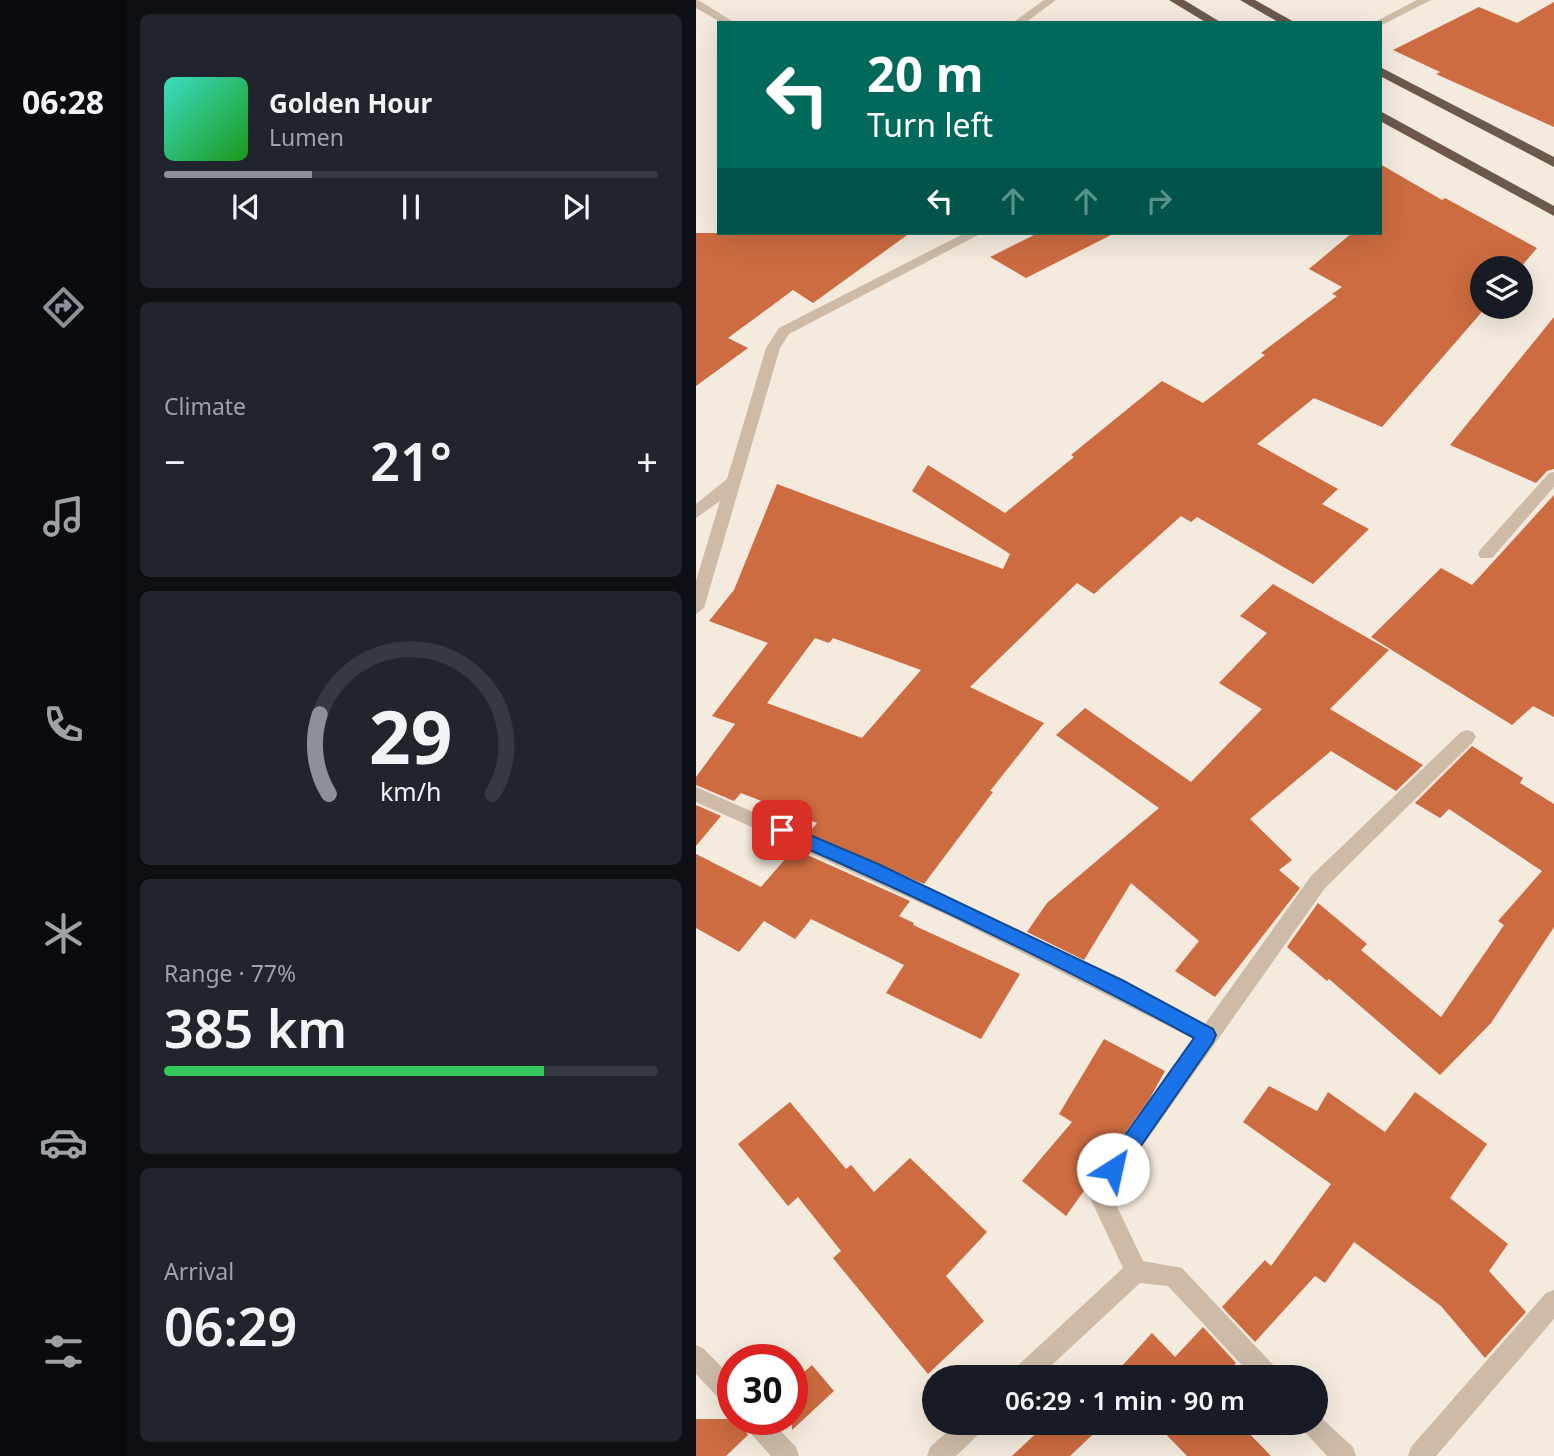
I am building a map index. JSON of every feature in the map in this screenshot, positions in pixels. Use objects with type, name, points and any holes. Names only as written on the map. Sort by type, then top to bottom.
[{"type":"highway","points":[[1175,0],[1212,21]]},
{"type":"highway","points":[[1246,0],[1286,21]]},
{"type":"highway","points":[[1382,72],[1554,163]]},
{"type":"highway","points":[[1382,116],[1554,212]]},
{"type":"street","points":[[1020,21],[1051,0]]},
{"type":"street","points":[[1382,21],[1426,0]]},
{"type":"street","points":[[698,2],[727,21]]},
{"type":"street","points":[[696,608],[773,348],[785,331],[971,235]]},
{"type":"street","points":[[1486,555],[1554,477]]},
{"type":"street","points":[[696,512],[733,482]]},
{"type":"street","points":[[1136,1271],[1098,1191],[1206,1035],[1318,882],[1467,737]]},
{"type":"street","points":[[696,794],[872,869],[1115,986],[1206,1035]]},
{"type":"street","points":[[1035,1365],[1136,1271]]},
{"type":"street","points":[[1136,1271],[1174,1276],[1258,1365]]},
{"type":"street","points":[[1420,1456],[1554,1301]]},
{"type":"street","points":[[696,1357],[717,1380]]},
{"type":"street","points":[[768,1435],[787,1456]]},
{"type":"street","points":[[939,1456],[961,1435]]},
{"type":"street","points":[[1324,1435],[1344,1456]]},
{"type":"building","points":[[1554,2],[1554,127],[1436,74],[1440,72],[1393,50],[1479,7],[1517,23]]},
{"type":"building","points":[[1382,165],[1442,200],[1445,198],[1537,248],[1530,256],[1470,256],[1470,319],[1476,319],[1382,427],[1314,398],[1257,444],[1338,489],[1322,504],[1369,529],[1313,584],[1197,517],[1191,522],[1181,516],[1094,594],[1077,583],[970,687],[1044,723],[990,791],[993,792],[924,884],[808,833],[817,823],[741,793],[734,801],[696,785],[696,777],[735,724],[712,716],[768,643],[709,621],[734,590],[777,484],[1003,569],[1010,554],[912,491],[928,465],[1005,513],[1162,381],[1203,403],[1265,355],[1261,353],[1337,296],[1332,294],[1342,287],[1309,269],[1350,235],[1382,235]],"holes":[[[815,638],[829,643],[833,638],[921,670],[862,738],[767,703]]]},
{"type":"building","points":[[696,233],[907,235],[813,303],[793,290],[728,338],[748,348],[696,386]]},
{"type":"building","points":[[1034,235],[1111,235],[1026,278],[990,257]]},
{"type":"building","points":[[1554,317],[1554,469],[1547,471],[1536,483],[1450,445]]},
{"type":"building","points":[[1554,495],[1554,717],[1533,706],[1512,725],[1371,637],[1441,568],[1472,585]]},
{"type":"building","points":[[1273,584],[1389,650],[1330,709],[1423,765],[1396,791],[1331,751],[1250,819],[1292,860],[1279,870],[1300,888],[1215,997],[1175,971],[1199,941],[1131,883],[1084,960],[1027,932],[1047,903],[1159,808],[1056,735],[1085,708],[1191,782],[1262,709],[1219,683],[1267,633],[1240,616]]},
{"type":"building","points":[[1472,746],[1523,778],[1520,783],[1554,804],[1554,927],[1491,1023],[1440,1075],[1329,979],[1327,981],[1287,947],[1318,903],[1367,944],[1361,950],[1441,1017],[1504,925],[1498,921],[1542,871],[1449,809],[1440,818],[1415,803]]},
{"type":"building","points":[[696,805],[721,816],[696,846]]},
{"type":"building","points":[[794,849],[910,901],[899,916],[1020,974],[981,1039],[886,993],[904,965],[811,919],[795,939],[764,921],[739,952],[696,928],[696,854],[761,887]]},
{"type":"building","points":[[1104,1039],[1165,1071],[1150,1098],[1066,1216],[1022,1181],[1072,1122],[1059,1114]]},
{"type":"building","points":[[1269,1086],[1317,1111],[1328,1092],[1385,1132],[1415,1092],[1487,1144],[1450,1198],[1508,1244],[1489,1271],[1526,1312],[1485,1358],[1441,1306],[1354,1242],[1325,1283],[1315,1276],[1255,1342],[1222,1307],[1265,1260],[1271,1266],[1331,1184],[1243,1122]]},
{"type":"building","points":[[790,1102],[846,1169],[851,1165],[874,1192],[910,1158],[987,1232],[946,1276],[984,1321],[938,1365],[922,1367],[833,1258],[841,1251],[798,1197],[788,1206],[738,1144]]},
{"type":"building","points":[[1203,1327],[1236,1363],[1123,1365],[1152,1333],[1175,1357]]},
{"type":"building","points":[[812,1365],[834,1391],[808,1415],[808,1369]]},
{"type":"building","points":[[696,1419],[717,1419],[717,1435],[748,1435],[726,1456],[696,1456]]},
{"type":"building","points":[[1034,1435],[1092,1435],[1070,1456],[1012,1456]]},
{"type":"building","points":[[1167,1435],[1251,1435],[1271,1456],[1187,1456]]},
{"type":"route","points":[[782,830],[872,869],[1115,986],[1206,1035],[1113,1169]]}]
